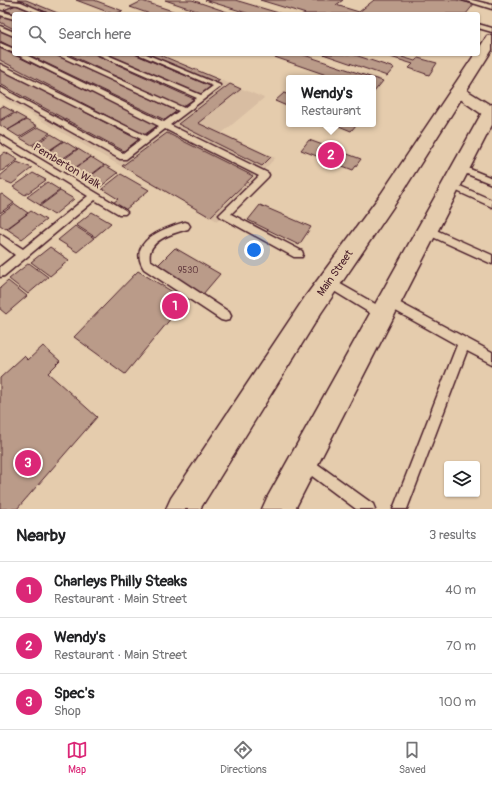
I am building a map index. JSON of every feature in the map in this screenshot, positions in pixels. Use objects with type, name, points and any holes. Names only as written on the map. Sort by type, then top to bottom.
[{"type":"main road","name":"Main Street","points":[[182,509],[328,282],[388,199],[492,39]]},
{"type":"main road","points":[[278,509],[491,111],[458,91]]},
{"type":"lane","points":[[466,0],[492,7]]},
{"type":"lane","points":[[0,9],[3,2],[20,4],[40,12]]},
{"type":"lane","points":[[0,13],[12,16]]},
{"type":"lane","points":[[480,27],[492,30]]},
{"type":"lane","points":[[0,28],[12,33]]},
{"type":"lane","points":[[0,45],[12,51]]},
{"type":"lane","points":[[23,56],[264,175],[224,215],[298,254]]},
{"type":"lane","points":[[62,56],[184,111]]},
{"type":"lane","points":[[105,56],[202,98]]},
{"type":"lane","points":[[0,89],[123,157],[218,86],[147,56]]},
{"type":"lane","points":[[0,66],[147,139]]},
{"type":"lane","name":"Pemberton Walk","points":[[0,138],[122,212]]},
{"type":"lane","points":[[460,168],[492,181]]},
{"type":"lane","points":[[451,185],[492,204]]},
{"type":"lane","points":[[0,273],[95,195]]},
{"type":"lane","points":[[185,226],[159,236],[145,251],[144,261],[148,266],[225,316]]},
{"type":"lane","points":[[427,230],[491,257]]},
{"type":"lane","points":[[0,238],[24,253]]},
{"type":"lane","points":[[328,282],[464,343],[492,358]]},
{"type":"lane","points":[[400,509],[464,343]]},
{"type":"lane","points":[[304,461],[368,509]]},
{"type":"shaded area","points":[[0,0],[28,0],[57,12],[12,12],[12,56],[164,56],[264,98],[222,133],[275,158],[217,221],[0,97]]},
{"type":"building","points":[[17,0],[26,0],[55,12],[46,12]]},
{"type":"building","points":[[76,0],[94,0],[123,11],[108,12]]},
{"type":"building","points":[[165,0],[192,0],[227,12],[200,12]]},
{"type":"building","points":[[205,0],[235,0],[275,12],[244,12]]},
{"type":"building","points":[[260,0],[343,0],[336,5],[359,12],[299,12]]},
{"type":"building","points":[[374,0],[456,0],[474,4],[468,12],[359,12]]},
{"type":"building","points":[[142,1],[176,12],[144,12],[130,7]]},
{"type":"building","points":[[16,5],[34,12],[12,13],[4,10]]},
{"type":"building","points":[[16,5],[34,12],[12,13],[4,10]]},
{"type":"building","points":[[5,14],[12,17],[12,28],[0,22],[0,19],[2,18],[0,16]]},
{"type":"building","points":[[0,29],[12,35],[12,47],[0,41]]},
{"type":"building","points":[[0,48],[12,54],[12,56],[16,56],[158,125],[144,135],[0,60]]},
{"type":"building","points":[[31,56],[58,56],[177,111],[165,120]]},
{"type":"building","points":[[72,56],[98,56],[194,99],[182,107]]},
{"type":"building","points":[[112,56],[139,56],[213,87],[202,95]]},
{"type":"building","points":[[152,56],[163,56],[220,80],[216,83]]},
{"type":"building","points":[[272,56],[307,56],[364,75],[326,75]]},
{"type":"building","points":[[329,56],[358,56],[394,68],[387,76]]},
{"type":"building","points":[[387,56],[403,56],[402,57],[415,61],[418,58],[437,63],[429,75],[409,68],[413,64]]},
{"type":"building","points":[[0,68],[139,140],[124,151],[0,84]]},
{"type":"building","points":[[376,79],[383,81],[376,90]]},
{"type":"building","points":[[230,84],[241,89],[198,123],[271,157],[262,166],[178,124]]},
{"type":"building","points":[[284,93],[286,94],[286,106],[275,101]]},
{"type":"building","points":[[3,106],[14,112],[0,120],[0,108]]},
{"type":"building","points":[[15,113],[26,119],[8,130],[0,125],[0,121]]},
{"type":"building","points":[[26,120],[37,126],[19,137],[8,130]]},
{"type":"building","points":[[38,127],[50,133],[32,145],[20,138]]},
{"type":"building","points":[[341,127],[354,127],[351,131]]},
{"type":"building","points":[[167,133],[253,176],[210,217],[122,166]]},
{"type":"building","points":[[51,134],[63,141],[45,153],[33,146]]},
{"type":"building","points":[[309,140],[361,159],[353,170],[301,150]]},
{"type":"building","points":[[64,141],[77,149],[59,161],[46,153]]},
{"type":"building","points":[[78,149],[91,157],[73,169],[60,162]]},
{"type":"building","points":[[5,152],[18,160],[0,172],[0,156]]},
{"type":"building","points":[[91,157],[104,165],[87,178],[73,170]]},
{"type":"building","points":[[17,162],[32,168],[12,184],[0,179],[0,176]]},
{"type":"building","points":[[105,165],[118,173],[100,187],[87,179]]},
{"type":"building","points":[[33,173],[46,180],[25,195],[13,187]]},
{"type":"building","points":[[121,174],[149,190],[125,210],[113,203],[118,199],[102,189]]},
{"type":"building","points":[[47,182],[60,190],[40,205],[27,197]]},
{"type":"building","points":[[60,191],[74,199],[54,215],[40,206]]},
{"type":"building","points":[[2,194],[14,203],[0,213],[0,195]]},
{"type":"building","points":[[15,204],[28,213],[6,229],[0,225],[0,215]]},
{"type":"building","points":[[260,205],[311,227],[299,245],[248,220]]},
{"type":"building","points":[[31,211],[46,220],[22,239],[7,229]]},
{"type":"building","points":[[92,212],[111,223],[95,237],[76,225]]},
{"type":"building","points":[[75,226],[94,238],[77,252],[58,240]]},
{"type":"building","points":[[50,247],[69,260],[50,276],[31,262]]},
{"type":"building","points":[[175,248],[220,274],[203,294],[157,266]]},
{"type":"building","points":[[29,263],[48,277],[28,294],[9,279]]},
{"type":"building","points":[[138,271],[186,300],[125,374],[74,337]]},
{"type":"building","points":[[8,281],[27,296],[6,314],[0,309],[0,288]]},
{"type":"building","points":[[43,346],[60,361],[48,373],[97,417],[17,509],[0,509],[0,378],[24,356],[28,360]]},
{"type":"place","name":"Wendy's","points":[[331,155]]},
{"type":"place","name":"Charleys Philly Steaks","points":[[175,306]]},
{"type":"place","name":"Spec's","points":[[28,463]]}]
